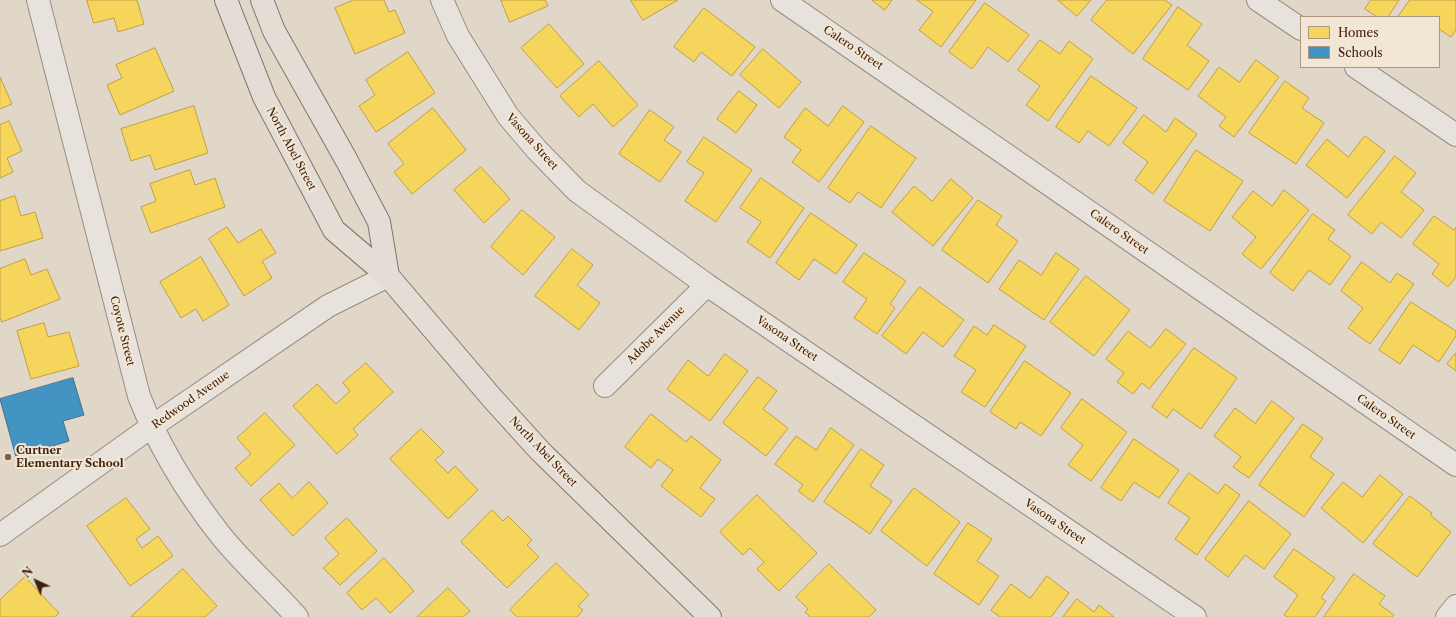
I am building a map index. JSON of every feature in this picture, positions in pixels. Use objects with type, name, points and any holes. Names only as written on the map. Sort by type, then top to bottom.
[{"type":"main road","name":"North Abel Street","points":[[226,0],[264,97],[334,230],[388,276],[492,398],[540,451],[710,617]]},
{"type":"main road","points":[[262,0],[274,31],[347,161],[379,222],[388,276]]},
{"type":"street","name":"Coyote Street","points":[[38,0],[139,396],[151,427],[181,479],[205,515],[224,538],[297,617]]},
{"type":"street","name":"Vasona Street","points":[[442,0],[458,36],[508,116],[537,150],[577,191],[707,285],[1195,617]]},
{"type":"street","name":"Calero Street","points":[[782,0],[1456,465]]},
{"type":"street","points":[[1258,0],[1300,28]]},
{"type":"street","points":[[1357,68],[1456,135]]},
{"type":"street","name":"Redwood Avenue","points":[[0,535],[151,427],[328,306],[388,276]]},
{"type":"street","name":"Adobe Avenue","points":[[605,386],[707,285]]},
{"type":"street","points":[[1448,617],[1456,606]]},
{"type":"building: Homes","points":[[87,0],[137,0],[144,24],[118,32],[114,18],[94,23]]},
{"type":"building: Homes","points":[[354,0],[384,0],[389,12],[395,10],[405,33],[355,54],[335,8]]},
{"type":"building: Homes","points":[[501,0],[545,0],[548,6],[510,22]]},
{"type":"building: Homes","points":[[631,0],[678,0],[643,20]]},
{"type":"building: Homes","points":[[872,0],[892,0],[885,10]]},
{"type":"building: Homes","points":[[917,0],[976,0],[941,47],[919,30],[933,12]]},
{"type":"building: Homes","points":[[1058,0],[1091,0],[1077,16]]},
{"type":"building: Homes","points":[[1107,0],[1165,0],[1172,5],[1133,54],[1091,20]]},
{"type":"building: Homes","points":[[1371,0],[1399,0],[1389,16],[1376,16],[1365,9]]},
{"type":"building: Homes","points":[[1410,0],[1456,0],[1456,30],[1451,37],[1440,30],[1440,16],[1399,16]]},
{"type":"building: Homes","points":[[985,3],[1029,35],[1008,62],[988,47],[972,69],[949,52]]},
{"type":"building: Homes","points":[[1178,7],[1202,24],[1187,45],[1209,61],[1188,90],[1143,59]]},
{"type":"building: Homes","points":[[704,8],[755,47],[732,76],[701,52],[694,62],[674,47]]},
{"type":"building: Homes","points":[[549,24],[584,64],[557,88],[521,48]]},
{"type":"building: Homes","points":[[1040,40],[1060,54],[1069,41],[1093,59],[1048,121],[1026,105],[1040,86],[1018,70]]},
{"type":"building: Homes","points":[[155,48],[174,91],[120,115],[107,85],[122,78],[116,65]]},
{"type":"building: Homes","points":[[763,49],[801,82],[779,108],[740,75]]},
{"type":"building: Homes","points":[[408,52],[435,93],[376,132],[359,106],[375,95],[366,80]]},
{"type":"building: Homes","points":[[1256,60],[1279,77],[1234,137],[1219,126],[1226,117],[1198,96],[1219,67],[1239,82]]},
{"type":"building: Homes","points":[[599,61],[638,105],[613,127],[593,104],[579,117],[560,96]]},
{"type":"building: Homes","points":[[1091,76],[1137,108],[1109,146],[1088,131],[1079,143],[1056,127]]},
{"type":"building: Homes","points":[[0,77],[12,104],[0,109]]},
{"type":"building: Homes","points":[[1285,81],[1309,98],[1302,108],[1324,123],[1296,164],[1249,133]]},
{"type":"building: Homes","points":[[739,91],[757,105],[736,133],[717,119]]},
{"type":"building: Homes","points":[[194,106],[208,153],[155,170],[150,155],[131,161],[121,129]]},
{"type":"building: Homes","points":[[843,106],[864,122],[819,182],[792,162],[801,150],[784,137],[805,108],[828,126]]},
{"type":"building: Homes","points":[[433,108],[466,150],[412,194],[394,172],[404,164],[388,144]]},
{"type":"building: Homes","points":[[650,110],[674,127],[664,140],[681,152],[660,182],[619,154]]},
{"type":"building: Homes","points":[[1144,115],[1166,132],[1175,118],[1197,134],[1153,194],[1135,180],[1148,162],[1123,143]]},
{"type":"building: Homes","points":[[9,121],[22,151],[7,158],[13,172],[0,178],[0,125]]},
{"type":"building: Homes","points":[[871,126],[916,158],[881,208],[858,192],[850,203],[828,188]]},
{"type":"building: Homes","points":[[1365,136],[1385,151],[1347,198],[1306,165],[1327,139],[1348,157]]},
{"type":"building: Homes","points":[[704,137],[752,170],[716,222],[685,201],[704,173],[687,162]]},
{"type":"building: Homes","points":[[1196,150],[1243,181],[1210,231],[1164,201]]},
{"type":"building: Homes","points":[[1395,156],[1416,173],[1401,192],[1424,210],[1401,238],[1381,222],[1372,234],[1348,215]]},
{"type":"building: Homes","points":[[481,167],[510,199],[484,223],[454,190]]},
{"type":"building: Homes","points":[[190,170],[195,185],[215,178],[225,207],[151,233],[141,207],[156,201],[150,184]]},
{"type":"building: Homes","points":[[761,178],[804,208],[770,258],[747,242],[761,222],[740,208]]},
{"type":"building: Homes","points":[[951,179],[973,198],[933,246],[892,212],[914,186],[932,201]]},
{"type":"building: Homes","points":[[1284,190],[1309,210],[1261,269],[1242,254],[1256,237],[1232,217],[1253,191],[1272,206]]},
{"type":"building: Homes","points":[[15,196],[21,216],[35,212],[43,238],[0,251],[0,201]]},
{"type":"building: Homes","points":[[978,200],[1002,216],[996,225],[1018,241],[988,283],[942,250]]},
{"type":"building: Homes","points":[[522,210],[555,237],[523,275],[491,247]]},
{"type":"building: Homes","points":[[811,213],[857,245],[836,274],[814,259],[799,280],[776,263]]},
{"type":"building: Homes","points":[[1313,214],[1335,230],[1328,239],[1351,256],[1330,285],[1309,270],[1293,291],[1270,273]]},
{"type":"building: Homes","points":[[1434,216],[1454,230],[1456,227],[1456,277],[1448,287],[1432,274],[1439,264],[1413,244]]},
{"type":"building: Homes","points":[[227,227],[238,243],[261,229],[276,253],[262,261],[272,278],[244,296],[209,239]]},
{"type":"building: Homes","points":[[572,249],[593,265],[577,285],[600,303],[579,330],[535,296]]},
{"type":"building: Homes","points":[[864,253],[906,281],[890,304],[895,308],[877,334],[854,318],[867,299],[843,282]]},
{"type":"building: Homes","points":[[1056,253],[1079,269],[1044,320],[999,289],[1019,260],[1041,275]]},
{"type":"building: Homes","points":[[201,257],[229,305],[203,321],[196,309],[181,318],[160,282]]},
{"type":"building: Homes","points":[[25,259],[31,275],[47,269],[60,299],[2,322],[0,318],[0,269]]},
{"type":"building: Homes","points":[[1362,262],[1390,283],[1397,273],[1414,284],[1370,344],[1348,328],[1363,308],[1341,291]]},
{"type":"building: Homes","points":[[1086,276],[1130,310],[1094,356],[1050,322]]},
{"type":"building: Homes","points":[[920,287],[964,320],[943,347],[923,332],[906,354],[882,336]]},
{"type":"building: Homes","points":[[1411,302],[1456,331],[1456,336],[1439,362],[1413,345],[1400,364],[1379,350]]},
{"type":"building: Homes","points":[[44,323],[48,337],[69,332],[79,366],[31,379],[17,331]]},
{"type":"building: Homes","points":[[994,325],[1026,346],[985,407],[961,392],[976,370],[954,356],[974,326],[987,335]]},
{"type":"building: Homes","points":[[1166,329],[1186,344],[1149,389],[1142,383],[1133,394],[1117,382],[1124,373],[1106,359],[1128,331],[1150,348]]},
{"type":"building: Homes","points":[[1194,348],[1237,378],[1201,429],[1173,409],[1167,418],[1152,407]]},
{"type":"building: Homes","points":[[1456,353],[1456,371],[1447,364]]},
{"type":"building: Homes","points":[[725,354],[748,371],[710,421],[667,389],[688,360],[708,376]]},
{"type":"building: Homes","points":[[1025,361],[1071,393],[1041,436],[1020,422],[1016,429],[990,412]]},
{"type":"building: Homes","points":[[366,363],[393,392],[353,429],[358,435],[337,454],[293,406],[317,384],[336,404],[350,391],[343,383]]},
{"type":"building: Homes","points":[[758,377],[777,391],[763,409],[788,428],[766,456],[723,423]]},
{"type":"building: Homes","points":[[1082,399],[1127,432],[1091,481],[1068,465],[1083,445],[1061,428]]},
{"type":"building: Homes","points":[[1272,401],[1294,418],[1249,478],[1233,467],[1241,457],[1214,436],[1235,408],[1255,423]]},
{"type":"building: Homes","points":[[265,413],[295,445],[251,486],[235,468],[251,454],[237,438]]},
{"type":"building: Homes","points":[[651,414],[686,442],[691,436],[721,460],[700,488],[715,499],[701,517],[661,486],[673,470],[658,459],[651,468],[625,447]]},
{"type":"building: Homes","points":[[1303,424],[1323,438],[1310,457],[1334,474],[1304,517],[1259,485]]},
{"type":"building: Homes","points":[[831,428],[854,445],[813,502],[798,491],[803,485],[775,464],[796,436],[816,450]]},
{"type":"building: Homes","points":[[421,429],[444,452],[435,460],[448,473],[455,466],[478,490],[448,519],[390,459]]},
{"type":"building: Homes","points":[[1134,439],[1179,470],[1159,498],[1134,482],[1121,501],[1101,488]]},
{"type":"building: Homes","points":[[861,449],[884,465],[870,486],[892,501],[870,534],[824,502]]},
{"type":"building: Homes","points":[[1189,473],[1218,494],[1225,484],[1240,495],[1197,555],[1175,539],[1190,518],[1168,503]]},
{"type":"building: Homes","points":[[1380,475],[1403,494],[1363,543],[1321,508],[1343,482],[1362,497]]},
{"type":"building: Homes","points":[[309,482],[328,503],[293,536],[260,500],[279,483],[292,498]]},
{"type":"building: Homes","points":[[914,488],[960,522],[927,566],[881,531]]},
{"type":"building: Homes","points":[[757,495],[817,553],[779,591],[757,569],[764,562],[750,548],[743,555],[720,532]]},
{"type":"building: Homes","points":[[1410,496],[1432,513],[1430,515],[1451,532],[1417,577],[1373,544]]},
{"type":"building: Homes","points":[[126,498],[150,529],[136,539],[142,548],[158,536],[173,556],[130,586],[87,526]]},
{"type":"building: Homes","points":[[1249,501],[1291,534],[1264,569],[1245,555],[1228,577],[1205,559]]},
{"type":"building: Homes","points":[[492,510],[503,521],[508,516],[532,540],[527,545],[539,557],[507,588],[461,542]]},
{"type":"building: Homes","points":[[347,518],[377,551],[340,585],[323,568],[339,554],[325,538]]},
{"type":"building: Homes","points":[[968,523],[992,539],[977,561],[999,576],[979,605],[934,574]]},
{"type":"building: Homes","points":[[1294,549],[1335,578],[1321,598],[1326,601],[1315,617],[1287,617],[1284,615],[1298,595],[1274,577]]},
{"type":"building: Homes","points":[[384,558],[414,591],[390,613],[376,598],[362,610],[347,593]]},
{"type":"building: Homes","points":[[556,563],[589,595],[578,606],[583,610],[577,617],[517,617],[510,610]]},
{"type":"building: Homes","points":[[829,564],[876,610],[869,617],[810,617],[805,612],[808,609],[796,597]]},
{"type":"building: Homes","points":[[183,569],[217,606],[205,617],[131,617]]},
{"type":"building: Homes","points":[[1354,574],[1385,596],[1379,604],[1394,615],[1392,617],[1324,617]]},
{"type":"building: Homes","points":[[1047,576],[1069,593],[1051,617],[1000,617],[991,610],[1011,584],[1030,598]]},
{"type":"building: Homes","points":[[25,577],[59,613],[55,617],[0,617],[0,600]]},
{"type":"building: Homes","points":[[448,588],[470,611],[463,617],[417,617]]},
{"type":"building: Homes","points":[[1077,599],[1094,612],[1099,605],[1114,617],[1063,617]]},
{"type":"building: Schools","points":[[73,378],[84,415],[63,421],[69,441],[16,457],[0,399]]},
{"type":"place","name":"Curtner Elementary School","points":[[8,457]]}]
